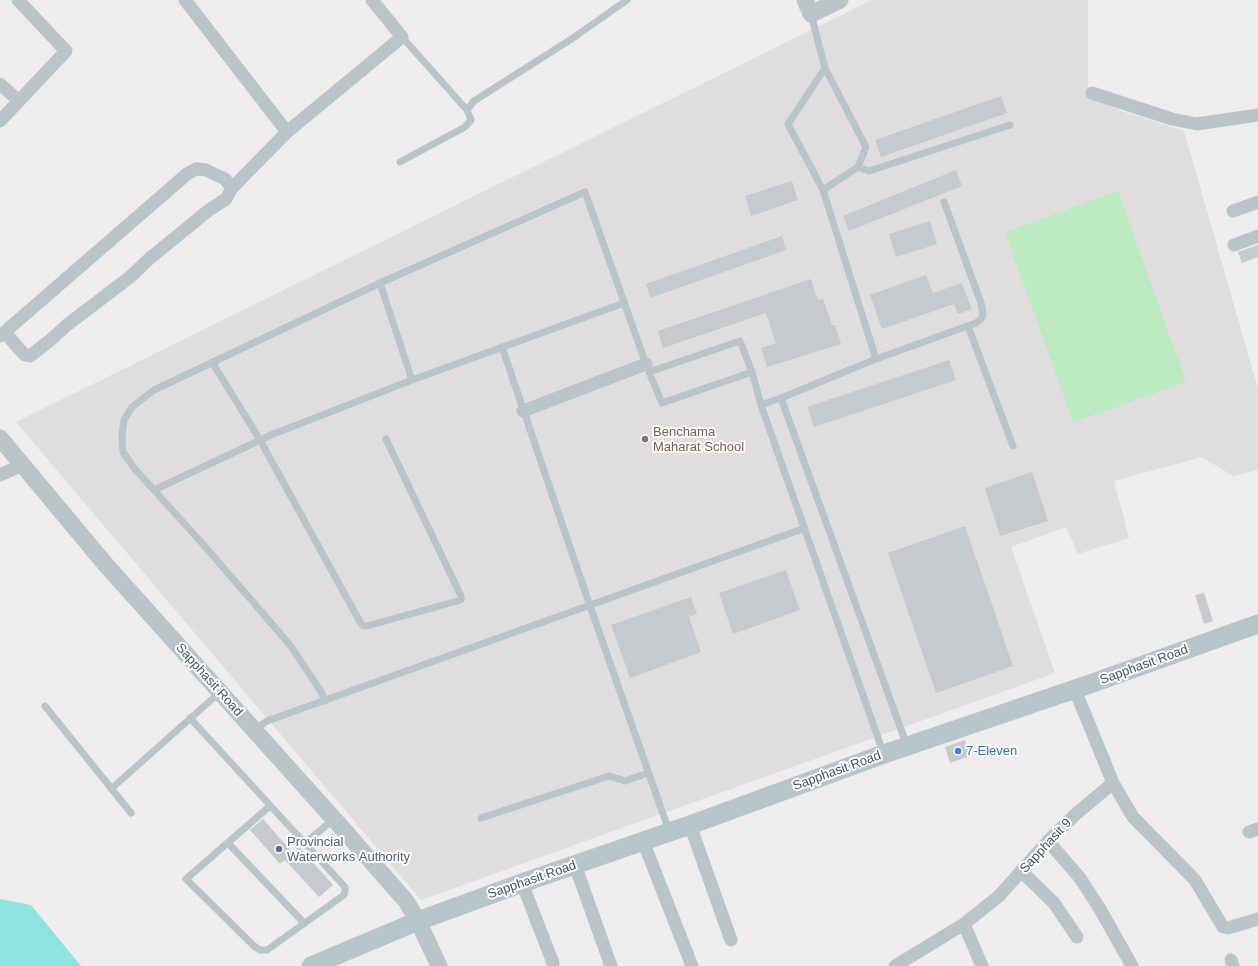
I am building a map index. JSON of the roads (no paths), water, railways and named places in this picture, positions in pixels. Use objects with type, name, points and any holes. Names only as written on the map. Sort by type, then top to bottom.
[{"type":"main road","name":"Sapphasit Road","points":[[318,965],[418,921],[522,883],[690,825],[884,754],[1075,690],[1258,624]]},
{"type":"street","points":[[0,121],[66,51],[18,0]]},
{"type":"street","points":[[185,0],[287,132]]},
{"type":"street","points":[[232,188],[225,179],[206,170],[196,169],[187,174],[2,334],[25,355],[30,356],[67,325],[130,277],[148,259],[226,199],[232,188],[287,132],[402,37],[372,0]]},
{"type":"street","points":[[808,7],[840,0]]},
{"type":"street","points":[[0,84],[19,101]]},
{"type":"street","points":[[1092,93],[1172,119],[1197,124],[1258,115]]},
{"type":"street","points":[[1233,211],[1258,202]]},
{"type":"street","points":[[1234,245],[1258,236]]},
{"type":"street","points":[[523,411],[648,368]]},
{"type":"street","name":"Sapphasit Road","points":[[0,438],[106,566],[406,901],[418,921]]},
{"type":"street","points":[[0,476],[22,465]]},
{"type":"street","points":[[1075,690],[1113,784],[1133,817],[1195,880],[1223,927],[1228,928],[1258,919]]},
{"type":"street","name":"Sapphasit 9","points":[[895,966],[964,924],[999,896],[1048,841],[1077,813],[1113,784]]},
{"type":"street","points":[[690,825],[731,940]]},
{"type":"street","points":[[643,841],[692,966]]},
{"type":"street","points":[[1048,841],[1080,878],[1100,909],[1132,966]]},
{"type":"street","points":[[575,865],[611,966]]},
{"type":"street","points":[[1021,871],[1054,903],[1077,937]]},
{"type":"street","points":[[522,883],[552,963]]},
{"type":"street","points":[[418,921],[439,966]]},
{"type":"street","points":[[964,924],[982,966]]},
{"type":"lane","points":[[467,110],[474,101],[573,38],[627,0]]},
{"type":"lane","points":[[808,7],[825,68],[866,147],[858,166],[823,190]]},
{"type":"lane","points":[[400,162],[465,127],[471,120],[467,110],[402,37]]},
{"type":"lane","points":[[825,68],[788,124],[823,190],[876,359]]},
{"type":"lane","points":[[858,166],[869,171],[1010,125]]},
{"type":"lane","points":[[325,700],[322,693],[290,645],[202,542],[134,468],[123,452],[122,437],[124,420],[132,407],[154,390],[380,283],[585,192],[624,303],[662,403],[752,372]]},
{"type":"lane","points":[[761,405],[876,359],[976,323],[981,319],[983,314],[982,303],[944,202]]},
{"type":"lane","points":[[380,283],[412,380]]},
{"type":"lane","points":[[154,490],[260,440],[412,380],[624,303]]},
{"type":"lane","points":[[968,326],[1013,446]]},
{"type":"lane","points":[[648,368],[740,341],[752,372],[761,405],[884,754]]},
{"type":"lane","points":[[502,347],[669,832]]},
{"type":"lane","points":[[212,362],[260,440],[363,626],[461,600],[461,596],[386,439]]},
{"type":"lane","points":[[781,398],[907,747]]},
{"type":"lane","points":[[254,730],[267,721],[805,528]]},
{"type":"lane","points":[[111,789],[220,692]]},
{"type":"lane","points":[[45,706],[131,813]]},
{"type":"lane","points":[[190,718],[342,884],[345,891],[344,895],[268,950],[260,950],[254,946],[186,879],[270,806]]},
{"type":"lane","points":[[482,818],[609,776],[625,781],[648,773]]},
{"type":"lane","points":[[304,844],[334,819]]},
{"type":"lane","points":[[228,843],[304,923]]},
{"type":"water","points":[[0,899],[31,905],[81,966],[0,966]]},
{"type":"place","name":"Benchama Maharat School","points":[[645,439]]},
{"type":"place","name":"7-Eleven","points":[[958,751]]},
{"type":"place","name":"Provincial Waterworks Authority","points":[[279,849]]}]
